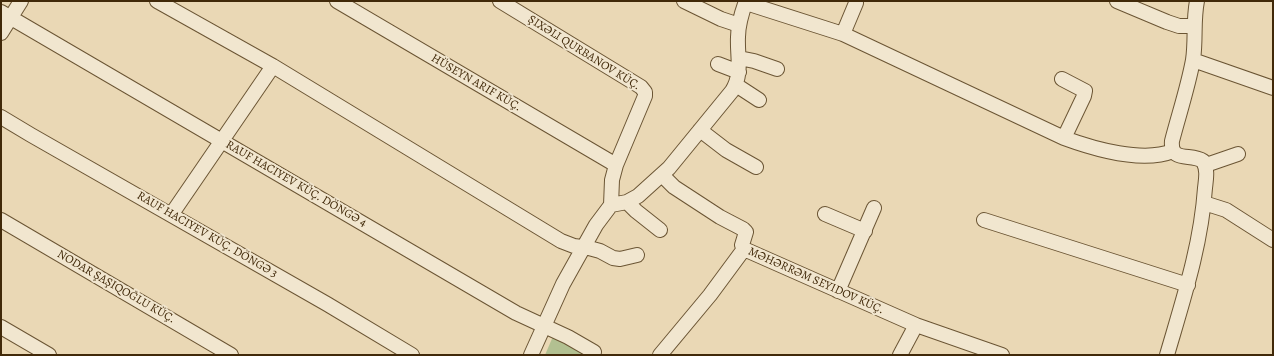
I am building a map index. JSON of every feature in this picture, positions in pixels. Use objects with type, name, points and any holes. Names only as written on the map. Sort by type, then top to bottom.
[{"type":"street","points":[[1,33],[6,15],[21,1]]},
{"type":"street","points":[[157,1],[274,66],[561,241],[582,248],[600,251],[613,258],[620,259],[637,255]]},
{"type":"street","name":"HÜSEYN ARIF KÜÇ.","points":[[337,1],[616,165]]},
{"type":"street","points":[[500,1],[641,87],[645,92],[645,96],[616,165],[612,180],[611,205],[596,225],[582,248],[563,284],[532,355]]},
{"type":"street","points":[[684,1],[721,19],[739,25]]},
{"type":"street","points":[[1117,1],[1179,26],[1194,26]]},
{"type":"street","points":[[1167,355],[1188,285],[1204,203],[1206,165],[1200,159],[1180,156],[1173,151],[1171,147],[1193,60],[1194,26],[1197,1]]},
{"type":"street","points":[[611,205],[627,202],[638,196],[662,175],[677,160],[738,78],[739,25],[746,2],[843,34],[1064,138],[1105,151],[1129,154],[1158,156],[1173,151]]},
{"type":"street","points":[[843,34],[856,3]]},
{"type":"street","points":[[6,15],[516,313],[544,325],[594,352]]},
{"type":"street","points":[[739,58],[754,60],[777,69]]},
{"type":"street","points":[[1193,60],[1273,88]]},
{"type":"street","points":[[718,64],[738,78],[759,100]]},
{"type":"street","points":[[171,215],[274,66]]},
{"type":"street","points":[[1062,79],[1085,91],[1064,138]]},
{"type":"street","points":[[1,117],[327,304],[412,355]]},
{"type":"street","points":[[700,130],[731,153],[756,167]]},
{"type":"street","points":[[1206,165],[1238,154]]},
{"type":"street","name":"MƏHƏRRƏM SEYIDOV KÜÇ.","points":[[662,175],[674,187],[720,217],[743,229],[746,232],[742,245],[744,249],[916,325],[1000,355]]},
{"type":"street","points":[[627,202],[660,230]]},
{"type":"street","points":[[1204,203],[1226,210],[1273,240]]},
{"type":"street","points":[[838,291],[874,208]]},
{"type":"street","points":[[825,214],[865,231]]},
{"type":"street","points":[[1,220],[231,355]]},
{"type":"street","points":[[984,220],[1188,285]]},
{"type":"street","points":[[660,355],[710,295],[744,249]]},
{"type":"street","points":[[900,355],[916,325]]},
{"type":"street","points":[[1,327],[49,355]]},
{"type":"green space","points":[[554,334],[585,355],[545,355]]}]
